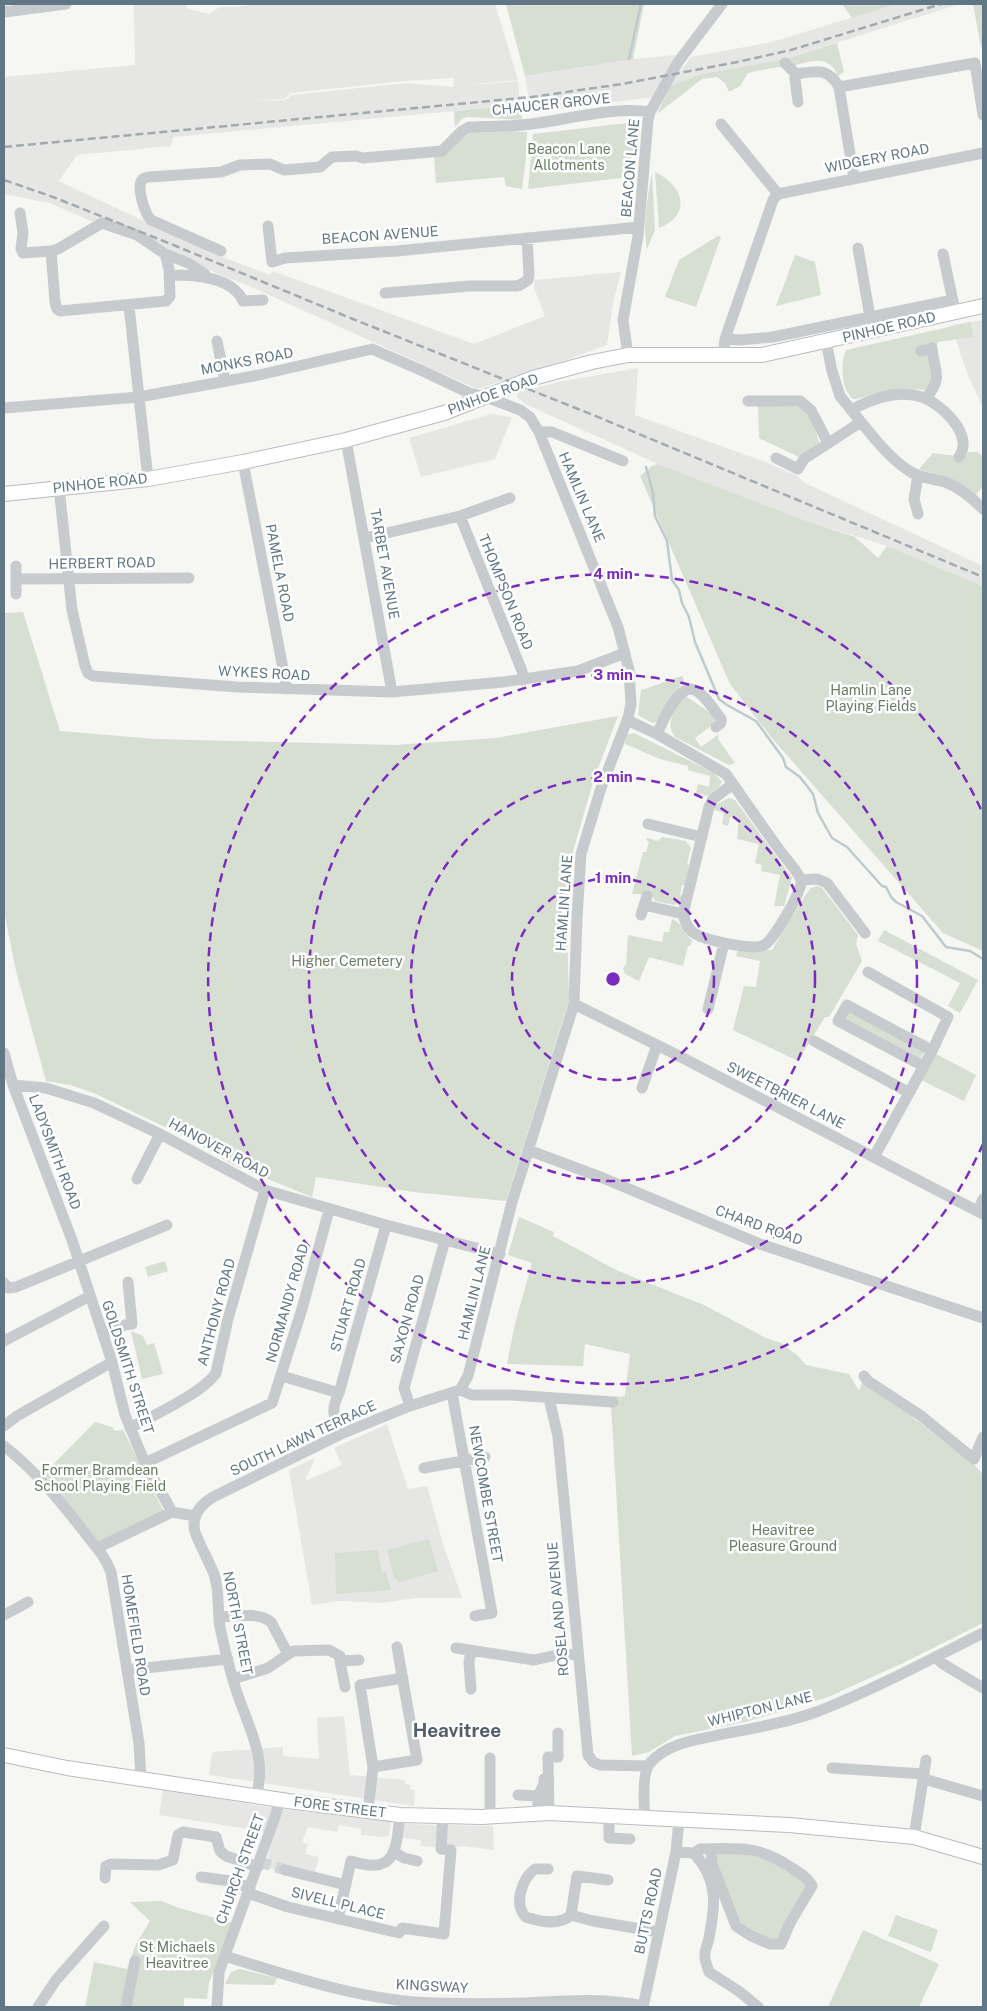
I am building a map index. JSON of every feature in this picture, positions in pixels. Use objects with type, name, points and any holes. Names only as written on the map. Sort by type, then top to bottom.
[{"type":"main road","name":"PINHOE ROAD","points":[[4,494],[148,479],[243,462],[346,440],[444,413],[533,378],[592,362],[628,355],[762,355],[824,334],[954,306],[983,306]]},
{"type":"main road","name":"FORE STREET","points":[[6,1757],[280,1800],[368,1811],[444,1817],[544,1814],[789,1825],[914,1837],[983,1858]]},
{"type":"street","points":[[4,12],[66,4]]},
{"type":"street","name":"BEACON LANE","points":[[628,355],[623,320],[639,227],[650,112],[678,62],[716,6]]},
{"type":"street","points":[[785,63],[796,74]]},
{"type":"street","points":[[839,87],[975,63],[983,115]]},
{"type":"street","points":[[796,74],[822,71],[831,75],[839,87],[854,178]]},
{"type":"street","points":[[796,74],[798,102]]},
{"type":"street","name":"CHAUCER GROVE","points":[[221,251],[151,220],[145,211],[140,183],[143,179],[221,172],[240,165],[270,164],[284,170],[320,167],[332,157],[356,156],[363,158],[442,151],[462,130],[469,128],[530,125],[567,118],[630,111],[650,112]]},
{"type":"street","points":[[721,124],[778,194],[773,200],[725,339],[723,356]]},
{"type":"street","name":"WIDGERY ROAD","points":[[778,194],[983,153]]},
{"type":"street","points":[[20,213],[23,233],[22,251],[51,251],[102,223],[137,235],[165,254],[188,263],[205,274],[206,278]]},
{"type":"street","name":"BEACON AVENUE","points":[[268,226],[272,262],[285,258],[333,253],[397,251],[639,227]]},
{"type":"street","points":[[385,293],[470,286],[520,285],[528,280],[529,274],[527,238]]},
{"type":"street","points":[[858,248],[870,317]]},
{"type":"street","points":[[51,251],[55,302],[57,309],[60,311],[162,303],[168,300],[170,296],[170,275],[165,254]]},
{"type":"street","points":[[725,339],[757,339],[824,334],[870,317],[954,306],[943,254]]},
{"type":"street","points":[[170,275],[206,278],[234,288],[243,300],[263,300]]},
{"type":"street","points":[[129,306],[148,479]]},
{"type":"street","points":[[824,334],[840,396],[890,455],[918,475],[946,483],[972,497],[983,509]]},
{"type":"street","points":[[217,341],[225,381]]},
{"type":"street","points":[[921,351],[932,348],[938,374],[934,388],[926,398]]},
{"type":"street","name":"MONKS ROAD","points":[[4,408],[139,397],[259,375],[372,349],[469,393],[486,397]]},
{"type":"street","points":[[851,410],[871,400],[889,396],[911,394],[926,398],[948,416],[958,428],[963,440],[963,449],[959,457]]},
{"type":"street","name":"HAMLIN LANE","points":[[456,1392],[468,1376],[512,1202],[574,1004],[577,918],[582,854],[601,788],[631,704],[631,687],[618,627],[539,432],[530,417],[520,410],[486,397]]},
{"type":"street","points":[[748,401],[800,401],[811,410],[828,443]]},
{"type":"street","points":[[776,458],[798,469],[804,459],[861,422]]},
{"type":"street","points":[[539,432],[552,432],[623,461]]},
{"type":"street","name":"TARBET AVENUE","points":[[346,440],[392,692]]},
{"type":"street","name":"PAMELA ROAD","points":[[243,462],[286,689]]},
{"type":"street","points":[[912,508],[918,475]]},
{"type":"street","name":"WYKES ROAD","points":[[59,487],[74,620],[85,666],[90,675],[286,689],[392,692],[523,680],[578,671],[625,653]]},
{"type":"street","points":[[365,538],[460,516],[510,498]]},
{"type":"street","name":"THOMPSON ROAD","points":[[460,516],[522,671],[523,680]]},
{"type":"street","points":[[16,566],[16,594]]},
{"type":"street","name":"HERBERT ROAD","points":[[16,580],[188,578]]},
{"type":"street","points":[[657,734],[676,699],[682,691],[689,689],[694,689],[700,694],[721,719],[721,723],[716,727]]},
{"type":"street","points":[[626,720],[657,734],[726,774],[801,880],[800,890],[772,939],[764,946],[724,943],[695,934],[689,930],[683,914],[709,807],[713,799],[733,784]]},
{"type":"street","points":[[648,824],[702,837]]},
{"type":"street","points":[[801,880],[818,879],[827,883],[865,933]]},
{"type":"street","points":[[644,905],[683,914]]},
{"type":"street","points":[[708,1009],[724,943]]},
{"type":"street","points":[[868,972],[948,1016],[932,1051],[874,1157]]},
{"type":"street","name":"SWEETBRIER LANE","points":[[574,1004],[981,1212]]},
{"type":"street","points":[[924,1066],[838,1021],[847,1005],[932,1051]]},
{"type":"street","points":[[814,1041],[908,1092]]},
{"type":"street","points":[[642,1088],[657,1045]]},
{"type":"street","name":"LADYSMITH ROAD","points":[[4,1053],[9,1079],[78,1261]]},
{"type":"street","name":"HANOVER ROAD","points":[[9,1079],[61,1092],[94,1103],[160,1134],[265,1190],[386,1226],[500,1254]]},
{"type":"street","points":[[137,1179],[160,1134]]},
{"type":"street","name":"CHARD ROAD","points":[[528,1150],[603,1178],[760,1244],[983,1318]]},
{"type":"street","name":"ANTHONY ROAD","points":[[130,1428],[213,1379],[265,1190]]},
{"type":"street","points":[[981,1212],[983,1199]]},
{"type":"street","name":"NORMANDY ROAD","points":[[145,1463],[272,1403],[282,1376],[329,1210]]},
{"type":"street","points":[[4,1283],[8,1288],[16,1287],[167,1225]]},
{"type":"street","name":"STUART ROAD","points":[[341,1434],[333,1410],[386,1226]]},
{"type":"street","name":"SAXON ROAD","points":[[410,1406],[404,1388],[445,1240]]},
{"type":"street","name":"GOLDSMITH STREET","points":[[78,1261],[112,1362],[130,1428],[145,1463],[172,1512]]},
{"type":"street","points":[[103,1334],[132,1324],[128,1282]]},
{"type":"street","points":[[4,1341],[90,1296]]},
{"type":"street","points":[[4,1426],[17,1416],[112,1362]]},
{"type":"street","points":[[282,1376],[338,1393]]},
{"type":"street","points":[[864,1376],[868,1381],[920,1415],[974,1460],[983,1437]]},
{"type":"street","points":[[456,1392],[613,1402]]},
{"type":"street","name":"SOUTH LAWN TERRACE","points":[[195,1516],[200,1508],[213,1496],[341,1434],[410,1406],[456,1392]]},
{"type":"street","name":"NEWCOMBE STREET","points":[[456,1392],[464,1460],[492,1613],[475,1616]]},
{"type":"street","name":"ROSELAND AVENUE","points":[[549,1398],[558,1437],[588,1755],[590,1759],[600,1765],[648,1766]]},
{"type":"street","name":"HOMEFIELD ROAD","points":[[4,1446],[39,1478],[107,1562],[139,1743],[141,1779]]},
{"type":"street","points":[[424,1468],[485,1457]]},
{"type":"street","points":[[97,1548],[172,1512],[195,1516]]},
{"type":"street","name":"NORTH STREET","points":[[195,1516],[195,1532],[216,1583],[219,1617],[233,1679],[255,1737],[258,1751],[260,1785],[256,1796]]},
{"type":"street","points":[[4,1615],[28,1602]]},
{"type":"street","points":[[219,1617],[259,1616],[267,1619],[271,1622],[288,1654]]},
{"type":"street","name":"WHIPTON LANE","points":[[648,1766],[657,1757],[689,1741],[764,1725],[817,1711],[983,1633]]},
{"type":"street","points":[[372,1768],[417,1760],[397,1647]]},
{"type":"street","points":[[456,1648],[472,1652],[534,1660],[552,1656],[578,1654]]},
{"type":"street","points":[[233,1679],[268,1668],[293,1651],[329,1650],[340,1656],[345,1687]]},
{"type":"street","points":[[471,1689],[469,1662],[472,1652]]},
{"type":"street","points":[[935,1657],[943,1664],[983,1688]]},
{"type":"street","points":[[127,1670],[228,1659]]},
{"type":"street","points":[[340,1661],[359,1660]]},
{"type":"street","points":[[368,1811],[372,1768],[360,1685],[403,1678]]},
{"type":"street","points":[[544,1814],[548,1758],[558,1757],[558,1733]]},
{"type":"street","points":[[490,1758],[490,1817]]},
{"type":"street","points":[[914,1837],[926,1760]]},
{"type":"street","points":[[543,1765],[544,1784],[538,1796],[544,1814]]},
{"type":"street","points":[[645,1818],[645,1783],[648,1766]]},
{"type":"street","points":[[832,1768],[924,1776],[983,1796]]},
{"type":"street","points":[[518,1795],[538,1796]]},
{"type":"street","name":"CHURCH STREET","points":[[217,2007],[217,1982],[280,1800]]},
{"type":"street","points":[[338,1919],[351,1861],[370,1866],[386,1862],[397,1845],[400,1814]]},
{"type":"street","name":"SIVELL PLACE","points":[[201,1877],[230,1881],[288,1907],[338,1919],[399,1933],[402,1928],[444,1934],[451,1850],[441,1849],[444,1817]]},
{"type":"street","points":[[609,1817],[608,1838],[630,1840]]},
{"type":"street","name":"BUTTS ROAD","points":[[643,2006],[676,1852],[680,1820]]},
{"type":"street","points":[[105,1878],[106,1866],[111,1864],[158,1865],[173,1860],[178,1835],[183,1832],[216,1837],[220,1851],[226,1856],[259,1864]]},
{"type":"street","points":[[676,1852],[694,1853],[700,1848],[757,1850],[775,1857],[800,1873],[810,1882],[811,1890],[790,1923],[781,1944],[770,1944],[751,1936],[736,1926],[712,1864],[711,1849]]},
{"type":"street","points":[[394,1852],[404,1858],[416,1860]]},
{"type":"street","points":[[694,1853],[704,1864],[711,1876],[714,1894],[712,1916],[704,1956],[710,1972],[740,1992],[758,2007]]},
{"type":"street","points":[[548,1869],[535,1869],[527,1876],[522,1885],[520,1906],[526,1917],[555,1922],[564,1921],[571,1915],[577,1876],[608,1880]]},
{"type":"street","points":[[285,1870],[346,1887]]},
{"type":"street","points":[[571,1915],[593,1921],[659,1932]]},
{"type":"street","points":[[38,2007],[56,1980],[104,1926]]},
{"type":"street","name":"KINGSWAY","points":[[225,1956],[278,1973],[390,1999],[433,2003],[539,2005],[608,2000],[643,2006]]},
{"type":"street","points":[[126,2007],[135,1961]]},
{"type":"shaded area","points":[[134,4],[187,4],[186,8],[208,14],[220,7],[258,4],[495,4],[518,80],[456,86],[518,81],[520,105],[173,137],[171,146],[77,155],[59,181],[214,254],[270,275],[273,271],[474,344],[545,316],[534,288],[534,280],[621,272],[613,304],[607,345],[477,389],[256,289],[49,203],[4,194],[4,77],[135,65]],"holes":[[[453,78],[454,87],[406,83],[292,95],[285,100],[244,101],[284,99],[291,93],[405,81]]]},
{"type":"shaded area","points":[[896,4],[960,4],[785,59],[698,75],[670,86],[691,57],[772,42]]},
{"type":"shaded area","points":[[675,55],[654,97],[531,113],[525,76],[633,59]]},
{"type":"shaded area","points":[[983,320],[983,408],[967,373],[951,325]]},
{"type":"shaded area","points":[[638,368],[635,415],[768,463],[797,476],[805,483],[983,566],[983,586],[887,546],[804,520],[658,464],[525,404],[517,397],[517,393],[558,382]]},
{"type":"shaded area","points":[[491,414],[512,417],[495,459],[421,477],[409,438]]},
{"type":"shaded area","points":[[387,1424],[408,1489],[427,1486],[443,1544],[462,1598],[415,1598],[383,1603],[338,1601],[312,1605],[289,1470],[315,1458],[305,1481],[342,1465],[334,1448]]},
{"type":"shaded area","points":[[344,1716],[350,1775],[405,1780],[405,1784],[411,1785],[410,1789],[415,1790],[414,1806],[209,1775],[212,1752],[283,1747],[283,1756],[319,1759],[317,1718]]},
{"type":"shaded area","points":[[163,1789],[273,1808],[391,1821],[389,1836],[361,1835],[361,1829],[339,1825],[337,1832],[308,1827],[302,1842],[308,1844],[305,1854],[319,1857],[314,1876],[281,1871],[265,1867],[274,1835],[267,1832],[159,1815]]},
{"type":"shaded area","points":[[404,1824],[493,1826],[494,1850],[463,1846],[449,1848],[420,1846],[421,1840],[403,1838]]},
{"type":"green space","points":[[506,4],[644,4],[633,59],[525,76]]},
{"type":"green space","points":[[842,4],[896,4],[852,18]]},
{"type":"green space","points":[[973,4],[983,4],[983,47],[981,47]]},
{"type":"green space","points":[[837,43],[844,72],[838,76],[830,65],[814,61],[748,73],[740,86],[729,92],[725,83],[717,77],[702,79],[657,114],[670,86],[698,75],[785,59]]},
{"type":"green space","points":[[520,105],[522,120],[467,117],[462,119],[455,127],[454,111]]},
{"type":"green space","name":"Beacon Lane Allotments","points":[[636,122],[630,177],[528,189],[533,134]]},
{"type":"green space","points":[[476,129],[527,132],[522,189],[506,186],[504,177],[436,183],[434,157]]},
{"type":"green space","points":[[652,172],[655,230],[647,249],[645,221]]},
{"type":"green space","points":[[655,172],[672,184],[678,192],[680,200],[680,208],[677,215],[670,222],[659,228]]},
{"type":"green space","points":[[718,236],[721,237],[696,307],[665,297],[679,260]]},
{"type":"green space","points":[[795,255],[815,262],[821,295],[776,306]]},
{"type":"green space","points":[[971,322],[973,337],[938,342],[932,358],[934,377],[926,390],[888,391],[856,399],[849,395],[844,383],[842,369],[846,350]]},
{"type":"green space","points":[[758,405],[801,407],[810,418],[819,442],[799,457],[759,438]]},
{"type":"green space","points":[[969,452],[978,452],[983,457],[983,486],[975,496],[956,483],[919,469],[933,453],[956,456],[962,459]]},
{"type":"green space","name":"Hamlin Lane Playing Fields","points":[[658,464],[804,520],[855,537],[878,558],[887,546],[983,586],[983,951],[943,933],[771,737],[730,684],[640,476],[652,466]]},
{"type":"green space","name":"Higher Cemetery","points":[[23,612],[60,731],[155,739],[395,745],[496,738],[618,716],[594,779],[573,851],[567,907],[562,910],[562,920],[567,925],[569,1000],[506,1201],[414,1192],[316,1177],[312,1197],[233,1165],[190,1139],[94,1093],[70,1085],[46,1081],[16,971],[4,911],[4,613]]},
{"type":"green space","points":[[682,676],[684,680],[656,722],[652,723],[638,715],[641,690]]},
{"type":"green space","points":[[683,694],[713,715],[715,719],[712,725],[695,738],[701,747],[719,734],[718,739],[735,763],[729,765],[675,737],[671,721],[674,710]]},
{"type":"green space","points":[[634,733],[714,773],[722,782],[719,787],[707,796],[696,793],[698,784],[709,787],[710,776],[688,770],[688,766],[660,759],[625,744],[627,735]]},
{"type":"green space","points":[[729,798],[735,800],[792,878],[784,906],[774,906],[780,875],[761,871],[762,865],[755,863],[759,844],[737,839],[739,819],[730,817],[728,826],[722,824],[724,813],[714,810],[715,805]]},
{"type":"green space","points":[[662,837],[686,841],[691,848],[685,885],[682,885],[680,895],[684,896],[682,901],[674,905],[655,901],[653,897],[632,894],[643,852],[646,852],[649,842],[646,840],[647,838],[658,841]]},
{"type":"green space","points":[[817,886],[822,888],[858,935],[856,944],[862,961],[829,1017],[825,1017],[798,1061],[733,1030],[744,986],[756,987],[760,961],[736,956],[738,949],[772,950],[806,894],[811,888]]},
{"type":"green space","points":[[672,919],[678,923],[692,940],[691,945],[688,946],[683,966],[649,957],[639,981],[625,974],[623,968],[626,964],[628,935],[662,942],[664,932],[669,932]]},
{"type":"green space","points":[[884,930],[978,980],[960,1013],[948,1006],[960,983],[878,941]]},
{"type":"green space","points":[[845,999],[929,1042],[916,1067],[833,1023]]},
{"type":"green space","points":[[934,1053],[976,1075],[964,1101],[921,1080]]},
{"type":"green space","name":"Heavitree Pleasure Ground","points":[[519,1217],[554,1232],[553,1236],[618,1271],[704,1305],[766,1338],[781,1343],[806,1365],[849,1374],[859,1391],[863,1381],[973,1464],[983,1475],[983,1623],[903,1663],[828,1697],[749,1721],[675,1736],[649,1752],[632,1756],[611,1405],[613,1405],[614,1396],[622,1397],[625,1395],[630,1354],[585,1344],[583,1366],[507,1364],[515,1324],[532,1263],[508,1255]]},
{"type":"green space","points":[[165,1261],[168,1271],[148,1277],[145,1267]]},
{"type":"green space","points":[[131,1331],[143,1336],[147,1345],[154,1343],[163,1374],[142,1379]]},
{"type":"green space","name":"Former Bramdean School Playing Field","points":[[95,1422],[112,1427],[115,1431],[123,1430],[164,1512],[99,1542],[44,1474]]},
{"type":"green space","points":[[429,1539],[438,1571],[400,1582],[394,1578],[387,1550]]},
{"type":"green space","points":[[378,1550],[382,1573],[386,1572],[391,1590],[336,1594],[335,1553]]},
{"type":"green space","points":[[731,1850],[779,1863],[809,1887],[778,1940],[752,1931],[743,1925],[736,1915],[714,1855]]},
{"type":"green space","name":"St Michaels Heavitree","points":[[161,1901],[233,1923],[209,1982],[207,1999],[184,1998],[184,2007],[85,2007],[94,1962],[127,1969],[136,1944],[150,1921],[130,1902]]},
{"type":"green space","points":[[896,1915],[938,1930],[931,1952],[888,1936]]},
{"type":"green space","points":[[863,1930],[939,1964],[919,2007],[828,2007]]},
{"type":"green space","points":[[240,1969],[277,1978],[274,1985],[225,1984],[231,1972]]},
{"type":"waterway","points":[[629,59],[641,4]]},
{"type":"waterway","points":[[646,467],[653,493],[655,516],[667,541],[672,580],[679,590],[682,603],[689,617],[695,642],[719,699],[756,721],[783,758],[786,767],[800,777],[813,794],[818,813],[832,838],[847,847],[882,886],[886,887],[896,902],[922,916],[946,947],[970,951],[983,959]]},
{"type":"tunnel","points":[[260,1862],[285,1870]]},
{"type":"railway","points":[[4,147],[532,97],[622,84],[791,50],[941,4]]},
{"type":"railway","points":[[4,180],[53,197],[171,244],[598,417],[983,577]]},
{"type":"district","name":"Heavitree","points":[[457,1730]]}]
